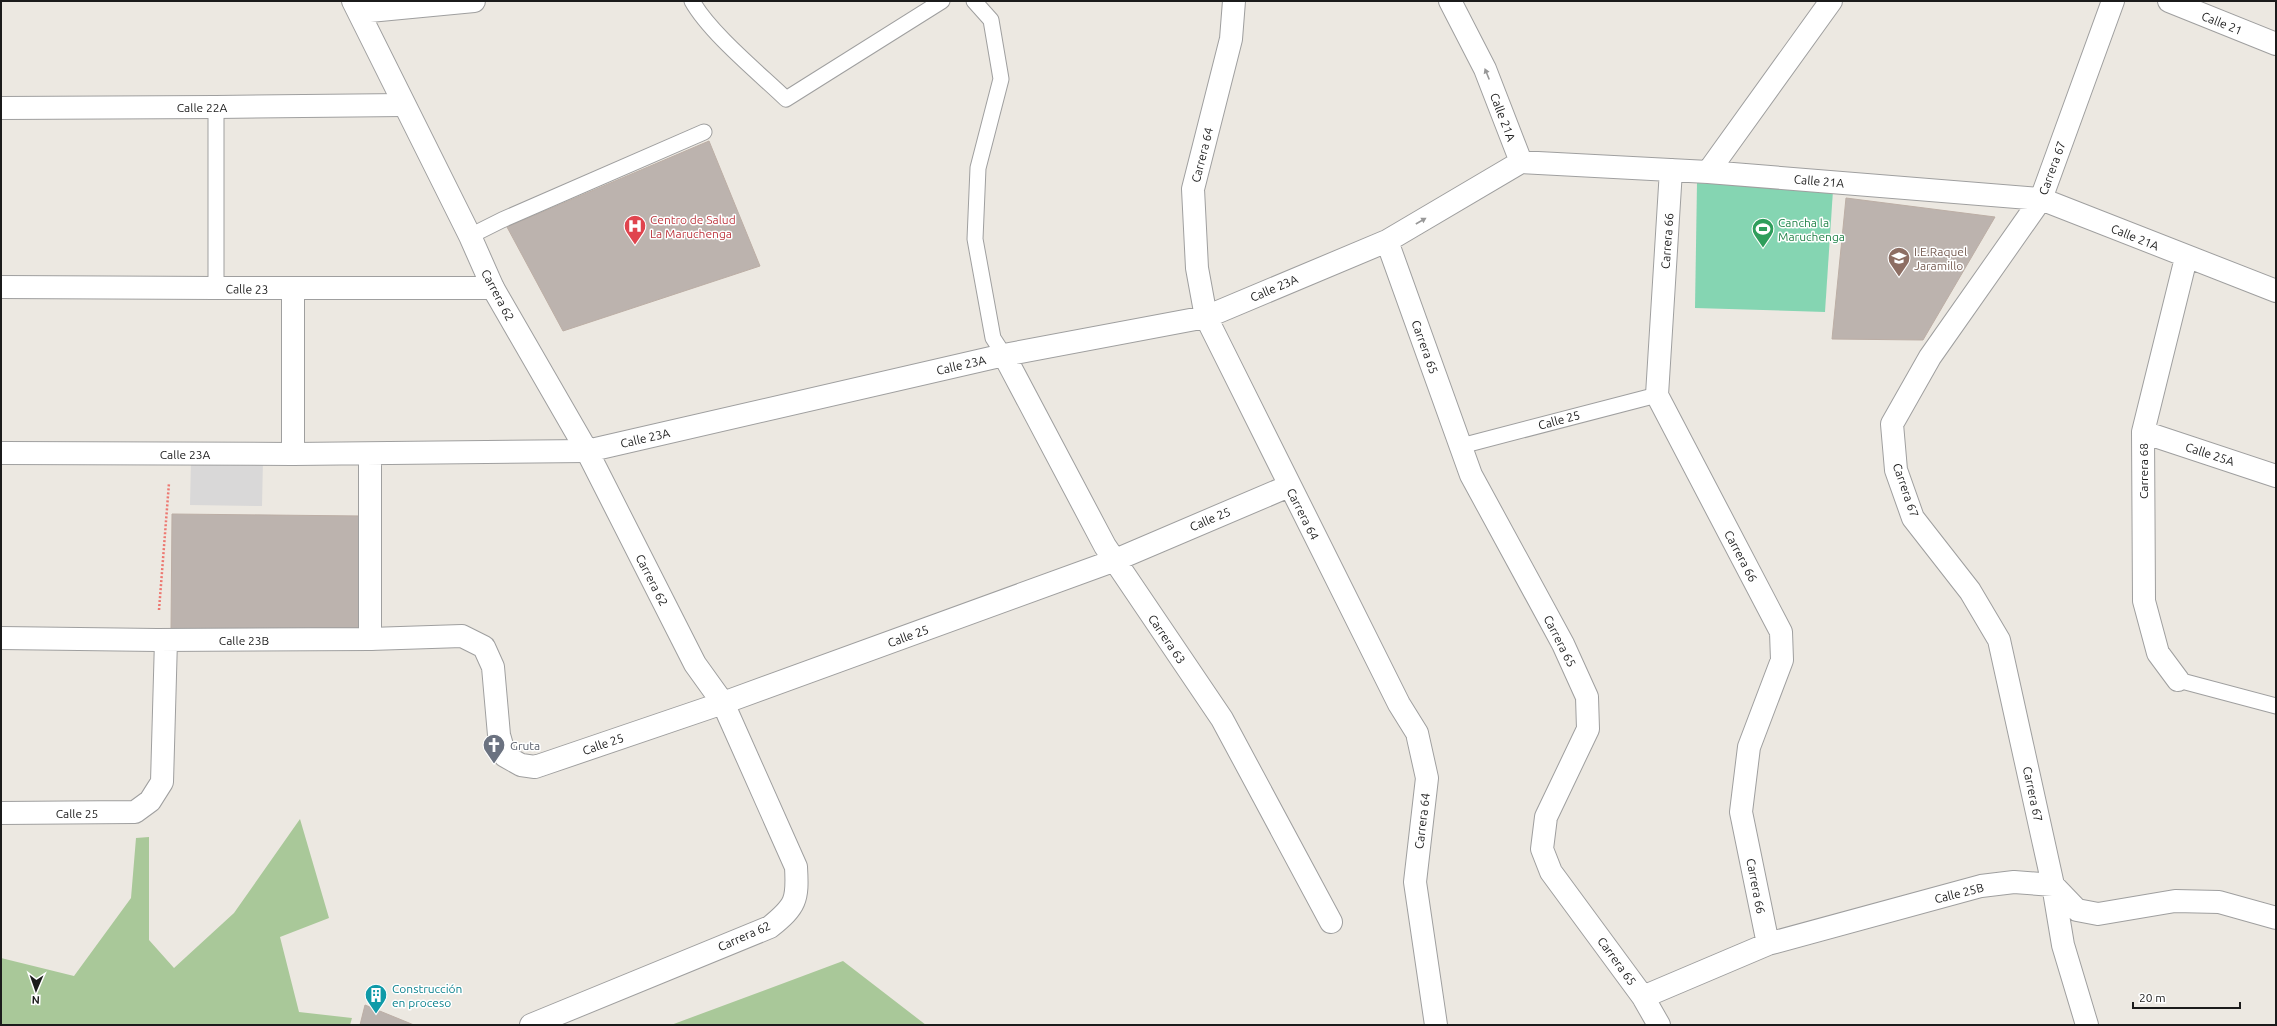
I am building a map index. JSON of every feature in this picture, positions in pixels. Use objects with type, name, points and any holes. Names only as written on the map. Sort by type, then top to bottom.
[{"type":"street","points":[[356,6],[474,1]]},
{"type":"street","name":"Carrera 64","points":[[1234,1],[1231,39],[1193,189],[1197,268],[1206,317],[1399,704],[1417,733],[1427,778],[1415,882],[1436,1025]]},
{"type":"street","name":"Calle 21A","points":[[1450,1],[1485,69],[1521,162],[1708,172],[2041,199],[2186,258],[2276,291]]},
{"type":"street","points":[[1708,172],[1831,1]]},
{"type":"street","name":"Carrera 67","points":[[2087,1025],[2063,945],[2052,885],[1999,640],[1970,591],[1913,518],[1896,470],[1892,424],[1930,357],[2041,199],[2112,1]]},
{"type":"street","name":"Calle 21","points":[[2170,1],[2276,44]]},
{"type":"street","name":"Carrera 62","points":[[356,6],[470,236],[493,288],[587,451],[695,664],[723,703],[796,867],[798,893],[787,914],[770,927],[531,1025]]},
{"type":"street","name":"Calle 22A","points":[[1,108],[216,108],[404,105]]},
{"type":"street","name":"Calle 23A","points":[[1,452],[370,455],[587,451],[1004,355],[1206,317],[1387,241],[1521,162]]},
{"type":"street","name":"Carrera 66","points":[[1671,170],[1657,395],[1781,632],[1782,660],[1749,747],[1741,812],[1768,944]]},
{"type":"street","name":"Carrera 65","points":[[1387,241],[1471,475],[1563,644],[1587,697],[1588,729],[1546,817],[1542,849],[1551,872],[1643,997],[1659,1025]]},
{"type":"street","name":"Carrera 68","points":[[2178,680],[2158,653],[2144,601],[2143,432],[2186,258]]},
{"type":"street","name":"Calle 23","points":[[1,287],[293,289],[493,288]]},
{"type":"street","points":[[293,289],[293,454]]},
{"type":"street","name":"Carrera 63","points":[[1004,355],[1113,561],[1222,720],[1331,922]]},
{"type":"street","name":"Calle 25A","points":[[2143,432],[2276,476]]},
{"type":"street","points":[[370,455],[370,639]]},
{"type":"street","name":"Calle 25","points":[[521,765],[535,767],[723,703],[1113,561],[1289,486]]},
{"type":"street","name":"Calle 23B","points":[[1,638],[161,640],[370,639],[462,636],[484,646],[493,667],[499,736],[505,756],[521,765]]},
{"type":"street","name":"Calle 25","points":[[1,813],[135,812],[150,801],[162,782],[161,640]]},
{"type":"street","name":"Calle 25B","points":[[1643,997],[1768,944],[1981,886],[2014,882],[2052,885]]},
{"type":"street","points":[[2052,885],[2077,910],[2098,914],[2175,901],[2219,902],[2276,918]]},
{"type":"lane","points":[[692,1],[709,23],[786,98],[942,1]]},
{"type":"lane","points":[[974,1],[991,20],[1000,79],[978,168],[976,240],[993,338],[1004,355]]},
{"type":"lane","points":[[216,108],[216,288]]},
{"type":"lane","points":[[470,236],[704,132]]},
{"type":"lane","name":"Calle 25","points":[[1461,446],[1657,395]]},
{"type":"lane","points":[[2178,680],[2276,706]]},
{"type":"path","points":[[161,640],[171,454]]},
{"type":"shaded area","points":[[191,459],[263,460],[262,506],[190,505]]},
{"type":"green space","name":"Cancha la Maruchenga","points":[[1697,183],[1833,190],[1825,312],[1695,308]]},
{"type":"green space","points":[[300,819],[329,918],[280,937],[299,1012],[352,1018],[350,1025],[1,1025],[1,958],[74,976],[131,898],[136,838],[149,837],[149,940],[174,968],[234,913]]},
{"type":"green space","points":[[843,961],[926,1025],[671,1025]]},
{"type":"building","name":"Centro de Salud La Maruchenga","points":[[709,141],[760,266],[563,331],[507,227]]},
{"type":"building","name":"I.E.Raquel Jaramillo","points":[[1846,198],[1995,217],[1923,340],[1832,339]]},
{"type":"building","points":[[172,514],[362,516],[360,630],[171,630]]},
{"type":"building","name":"Construcción en proceso","points":[[365,1005],[414,1025],[360,1025]]},
{"type":"place","name":"Centro de Salud La Maruchenga","points":[[635,246]]},
{"type":"place","name":"Cancha la Maruchenga","points":[[1763,248]]},
{"type":"place","name":"I.E.Raquel Jaramillo","points":[[1899,278]]},
{"type":"place","name":"Gruta","points":[[494,764]]},
{"type":"place","name":"Construcción en proceso","points":[[376,1014]]}]
